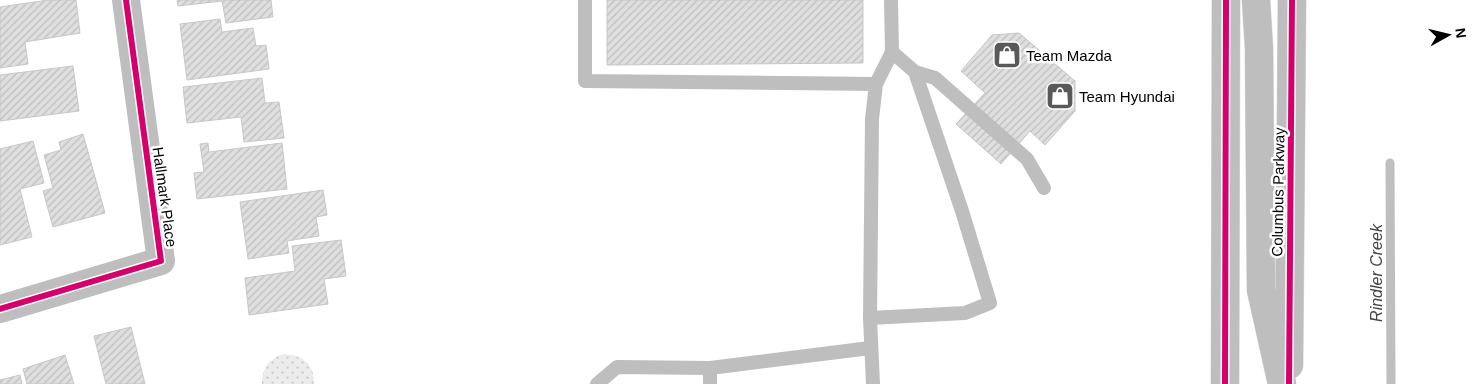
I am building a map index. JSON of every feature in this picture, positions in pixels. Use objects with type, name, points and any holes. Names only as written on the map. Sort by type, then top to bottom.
[{"type":"main road","name":"Hallmark Place","points":[[0,309],[161,261],[126,0]]},
{"type":"main road","points":[[1225,384],[1226,0]]},
{"type":"main road","points":[[1256,0],[1259,48],[1261,290],[1282,384]]},
{"type":"main road","name":"Columbus Parkway","points":[[1289,384],[1292,0]]},
{"type":"lane","points":[[586,0],[584,80],[876,84]]},
{"type":"lane","points":[[872,384],[870,318],[872,119],[876,84],[892,52],[892,0]]},
{"type":"lane","points":[[892,52],[915,72],[934,78],[1027,159],[1044,188]]},
{"type":"lane","points":[[870,318],[965,314],[990,303],[962,211],[915,72]]},
{"type":"lane","points":[[597,384],[617,367],[710,368],[870,348]]},
{"type":"lane","points":[[710,368],[710,384]]},
{"type":"shaded area","points":[[283,354],[296,356],[306,362],[312,371],[314,384],[262,384],[263,374],[267,365]]},
{"type":"building","points":[[48,0],[76,0],[80,33],[25,42],[28,64],[0,68],[0,7]]},
{"type":"building","points":[[177,0],[271,0],[273,17],[226,23],[222,1],[178,6]]},
{"type":"building","points":[[607,0],[863,0],[863,63],[607,65]]},
{"type":"building","points":[[220,19],[222,32],[253,28],[256,46],[266,45],[269,69],[187,80],[180,24]]},
{"type":"building","points":[[1019,33],[1075,81],[1075,111],[1045,145],[1030,131],[1001,164],[956,124],[985,93],[961,71],[992,35]]},
{"type":"building","points":[[73,66],[79,111],[0,121],[0,75]]},
{"type":"building","points":[[262,78],[265,103],[279,102],[284,138],[244,142],[241,117],[187,123],[183,87]]},
{"type":"building","points":[[83,134],[105,213],[53,227],[43,191],[53,188],[44,155],[61,150],[59,142]]},
{"type":"building","points":[[33,141],[44,183],[20,189],[32,237],[0,245],[0,149]]},
{"type":"building","points":[[208,143],[209,152],[282,143],[287,189],[197,199],[194,173],[204,172],[200,144]]},
{"type":"building","points":[[323,190],[327,215],[316,217],[319,236],[287,241],[289,253],[248,259],[240,202]]},
{"type":"building","points":[[341,240],[346,276],[324,279],[328,304],[249,315],[245,278],[295,271],[292,246]]},
{"type":"building","points":[[131,327],[145,384],[106,384],[94,336]]},
{"type":"building","points":[[65,355],[74,384],[27,384],[23,369]]},
{"type":"building","points":[[20,375],[22,384],[0,384],[0,380]]},
{"type":"waterway","name":"Rindler Creek","points":[[1390,163],[1391,384]]},
{"type":"cycle path","points":[[0,309],[161,261],[126,0]]},
{"type":"cycle path","points":[[1225,384],[1226,0]]},
{"type":"cycle path","points":[[1289,384],[1292,0]]},
{"type":"place","name":"Team Mazda","points":[[1007,55]]},
{"type":"place","name":"Team Hyundai","points":[[1060,96]]}]
